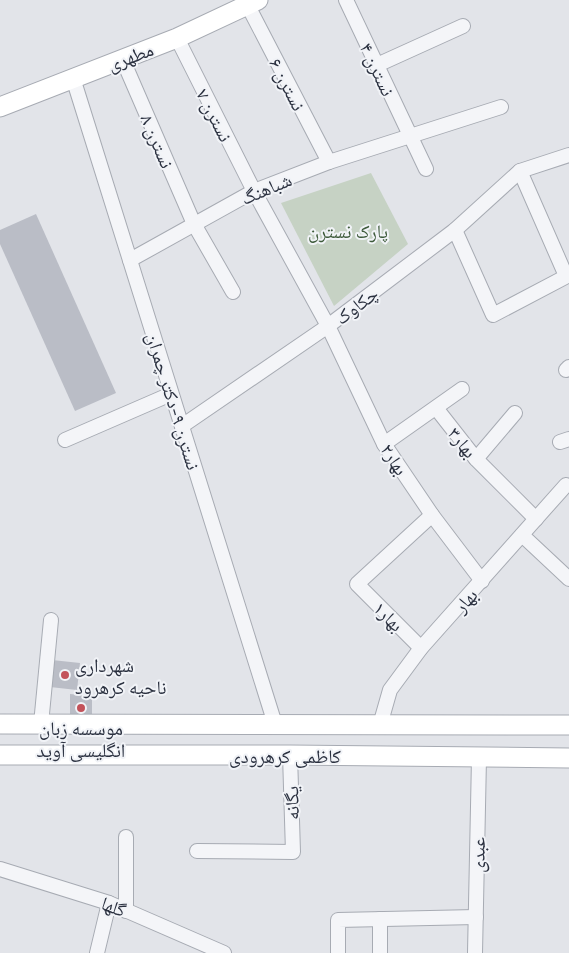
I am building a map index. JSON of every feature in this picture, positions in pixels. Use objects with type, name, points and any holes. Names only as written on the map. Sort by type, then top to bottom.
[{"type":"main road","name":"مطهری","points":[[0,107],[177,38],[250,2]]},
{"type":"main road","name":"کاظمی کرهرودی","points":[[0,724],[569,725]]},
{"type":"main road","name":"کاظمی کرهرودی","points":[[0,755],[290,755],[569,758]]},
{"type":"street","name":"نسترن ۴","points":[[346,0],[426,169]]},
{"type":"street","name":"نسترن ۶","points":[[250,2],[328,162]]},
{"type":"street","points":[[377,65],[463,26]]},
{"type":"street","name":"نسترن ۷","points":[[177,38],[254,191],[328,326]]},
{"type":"street","name":"نسترن ۸","points":[[122,58],[194,224],[233,292]]},
{"type":"street","name":"نسترن ۹-دکتر چمران","points":[[73,78],[275,724]]},
{"type":"street","name":"شباهنگ","points":[[130,260],[254,191],[328,162],[411,138],[501,107]]},
{"type":"street","points":[[455,230],[493,315],[568,276],[520,171],[569,155]]},
{"type":"street","name":"چکاوک","points":[[182,426],[328,326],[455,230],[520,171]]},
{"type":"street","name":"بهار۲","points":[[328,326],[384,444],[432,515],[482,581]]},
{"type":"street","points":[[436,408],[462,389]]},
{"type":"street","points":[[65,440],[171,394]]},
{"type":"street","name":"بهار۳","points":[[384,444],[436,408],[476,459],[536,519]]},
{"type":"street","points":[[476,459],[515,413]]},
{"type":"street","name":"بهار","points":[[380,724],[390,690],[421,648],[566,485]]},
{"type":"street","name":"بهار۱","points":[[421,648],[357,584],[432,515]]},
{"type":"street","points":[[522,535],[569,579]]},
{"type":"street","points":[[42,724],[51,620]]},
{"type":"street","name":"یگانه","points":[[197,851],[293,852],[290,755]]},
{"type":"street","name":"عبدی","points":[[475,953],[479,758]]},
{"type":"street","points":[[126,836],[126,911]]},
{"type":"street","name":"گلها","points":[[0,869],[109,903],[224,953]]},
{"type":"street","points":[[96,953],[109,903]]},
{"type":"street","points":[[338,953],[338,920],[476,917]]},
{"type":"street","points":[[380,919],[380,953]]},
{"type":"green space","name":"پارک نسترن","points":[[371,173],[408,244],[334,306],[281,203]]},
{"type":"building","points":[[36,214],[116,393],[75,411],[0,244],[0,230]]},
{"type":"building","name":"شهرداری ناحیه کرهرود","points":[[52,660],[80,663],[77,690],[50,687]]},
{"type":"building","name":"موسسه زبان انگلیسی آوید","points":[[70,694],[92,696],[92,721],[70,721]]},
{"type":"place","name":"شهرداری ناحیه کرهرود","points":[[65,675]]},
{"type":"place","name":"موسسه زبان انگلیسی آوید","points":[[81,708]]}]
